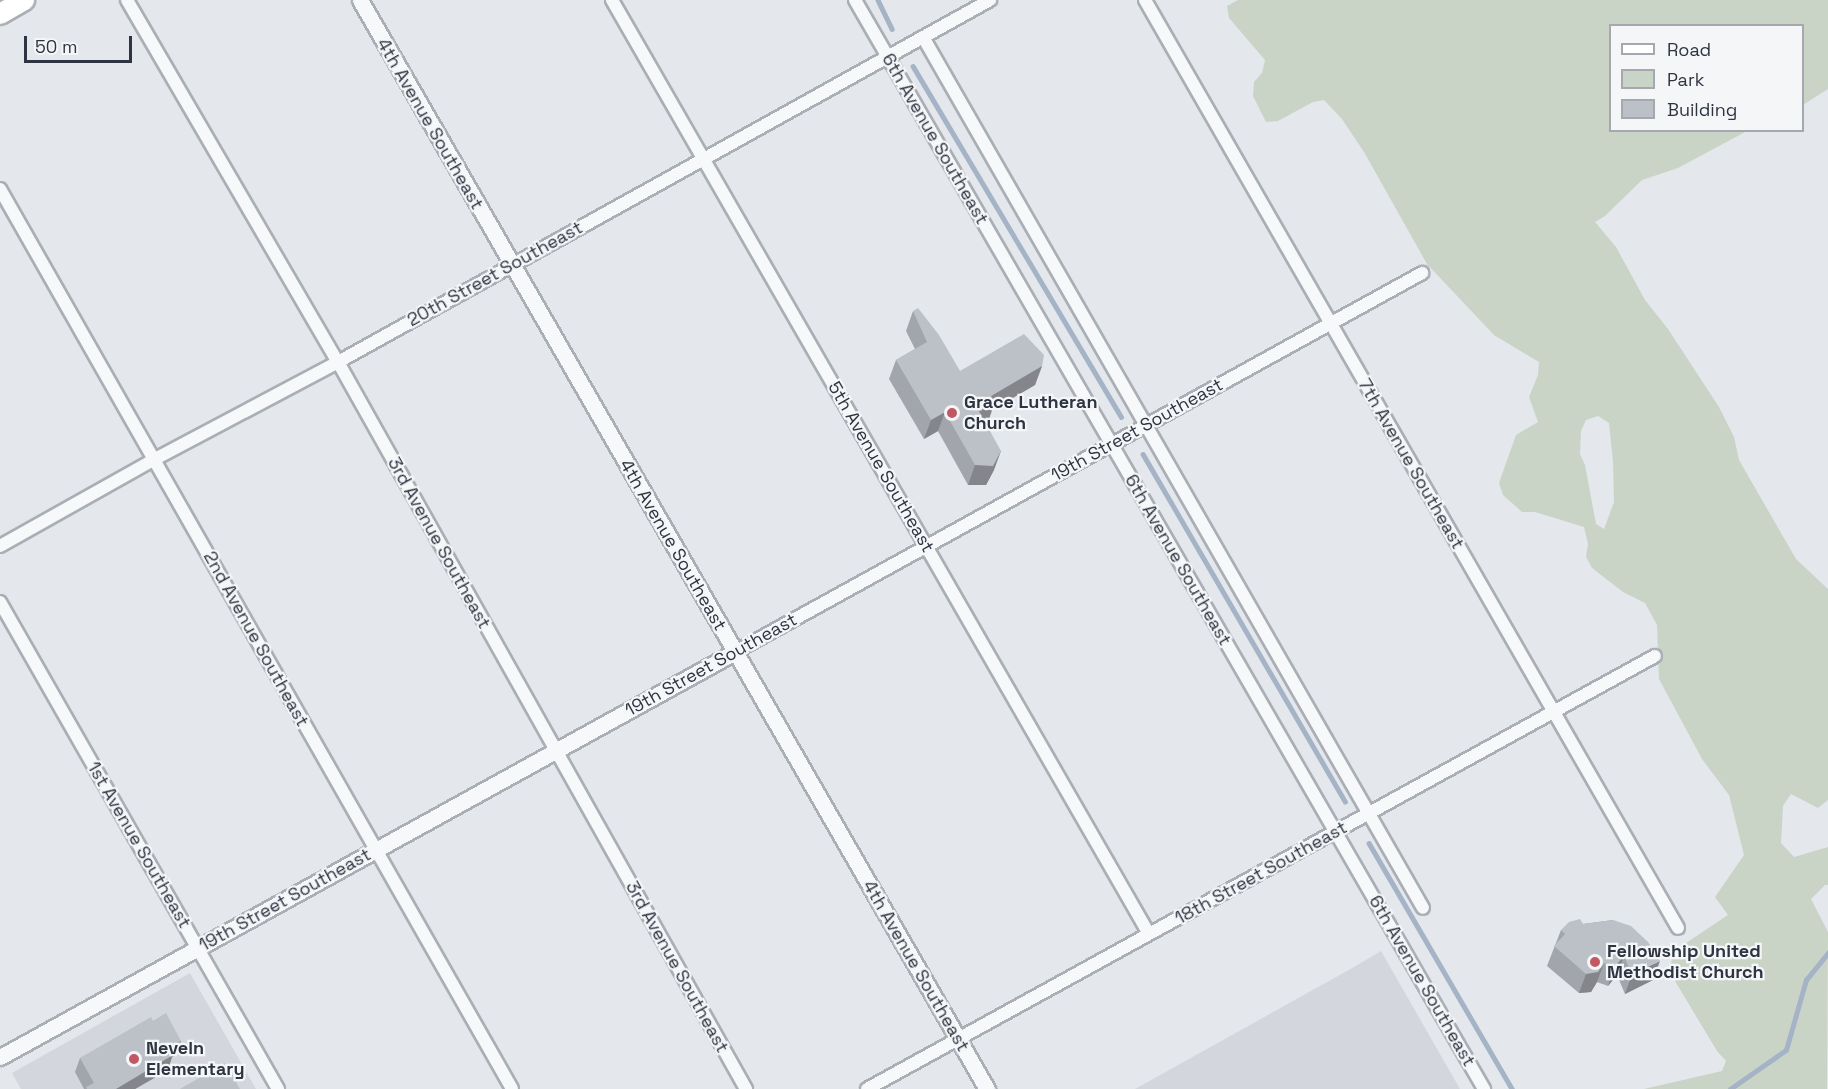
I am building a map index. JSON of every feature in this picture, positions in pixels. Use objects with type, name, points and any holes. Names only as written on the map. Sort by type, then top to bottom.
[{"type":"main road","points":[[0,7],[14,0]]},
{"type":"main road","points":[[0,14],[24,0]]},
{"type":"street","name":"3rd Avenue Southeast","points":[[127,0],[338,363],[746,1089]]},
{"type":"street","name":"4th Avenue Southeast","points":[[360,0],[510,265],[987,1089]]},
{"type":"street","name":"5th Avenue Southeast","points":[[612,0],[1149,934]]},
{"type":"street","name":"6th Avenue Southeast","points":[[855,0],[1484,1089]]},
{"type":"street","name":"20th Street Southeast","points":[[0,546],[155,459],[338,363],[510,265],[990,0]]},
{"type":"street","name":"7th Avenue Southeast","points":[[1145,0],[1678,928]]},
{"type":"street","name":"6th Avenue Southeast","points":[[923,37],[1423,908]]},
{"type":"street","name":"2nd Avenue Southeast","points":[[0,189],[512,1089]]},
{"type":"street","name":"19th Street Southeast","points":[[0,1057],[1422,273]]},
{"type":"street","name":"1st Avenue Southeast","points":[[0,602],[278,1089]]},
{"type":"street","name":"18th Street Southeast","points":[[867,1089],[1655,656]]},
{"type":"shaded area","points":[[1381,951],[1460,1089],[1135,1089],[1347,971]]},
{"type":"shaded area","points":[[190,973],[256,1089],[21,1089],[12,1073]]},
{"type":"green space","points":[[1238,0],[1828,0],[1828,89],[1804,104],[1804,24],[1609,24],[1609,132],[1745,132],[1678,168],[1642,180],[1605,216],[1595,222],[1616,247],[1645,300],[1668,329],[1719,407],[1734,437],[1739,460],[1796,559],[1828,589],[1828,800],[1818,808],[1791,794],[1783,806],[1781,843],[1794,857],[1828,847],[1828,885],[1825,885],[1811,899],[1828,932],[1827,1089],[1644,1089],[1722,1071],[1726,1061],[1717,1051],[1675,981],[1670,967],[1673,955],[1683,945],[1728,915],[1715,897],[1744,855],[1729,795],[1702,759],[1659,679],[1657,625],[1645,603],[1623,592],[1592,568],[1586,557],[1588,544],[1584,527],[1535,512],[1522,512],[1503,495],[1499,483],[1516,435],[1538,422],[1529,397],[1538,375],[1539,362],[1494,335],[1427,264],[1364,152],[1342,119],[1324,100],[1313,102],[1278,121],[1266,122],[1253,96],[1254,82],[1262,73],[1265,60],[1229,18],[1227,6]],"holes":[[[1598,416],[1609,423],[1614,502],[1604,529],[1596,524],[1585,465],[1580,454],[1581,431],[1586,420]]]},
{"type":"building","points":[[918,308],[939,335],[960,371],[1024,334],[1044,355],[1042,366],[991,396],[995,402],[979,411],[1001,451],[993,466],[975,465],[945,412],[931,420],[896,360],[927,342],[913,311]]},
{"type":"building","points":[[1580,919],[1583,924],[1613,920],[1631,926],[1648,942],[1660,961],[1632,974],[1624,956],[1615,966],[1604,963],[1598,972],[1586,974],[1554,946],[1565,934],[1561,930],[1569,922]]},
{"type":"building","name":"Neveln Elementary","points":[[166,1013],[181,1041],[168,1048],[173,1055],[116,1089],[87,1089],[86,1087],[94,1083],[80,1058],[151,1017],[153,1021]]},
{"type":"building","points":[[225,1063],[240,1089],[180,1089]]},
{"type":"waterway","points":[[878,0],[892,29]]},
{"type":"waterway","points":[[913,66],[1121,417]]},
{"type":"waterway","points":[[1143,454],[1345,801]]},
{"type":"waterway","points":[[1369,843],[1512,1089]]},
{"type":"waterway","points":[[1730,1089],[1786,1050],[1806,980],[1828,953]]},
{"type":"place","name":"Grace Lutheran Church","points":[[952,413]]},
{"type":"place","name":"Fellowship United Methodist Church","points":[[1595,962]]},
{"type":"place","name":"Neveln Elementary","points":[[134,1059]]}]
